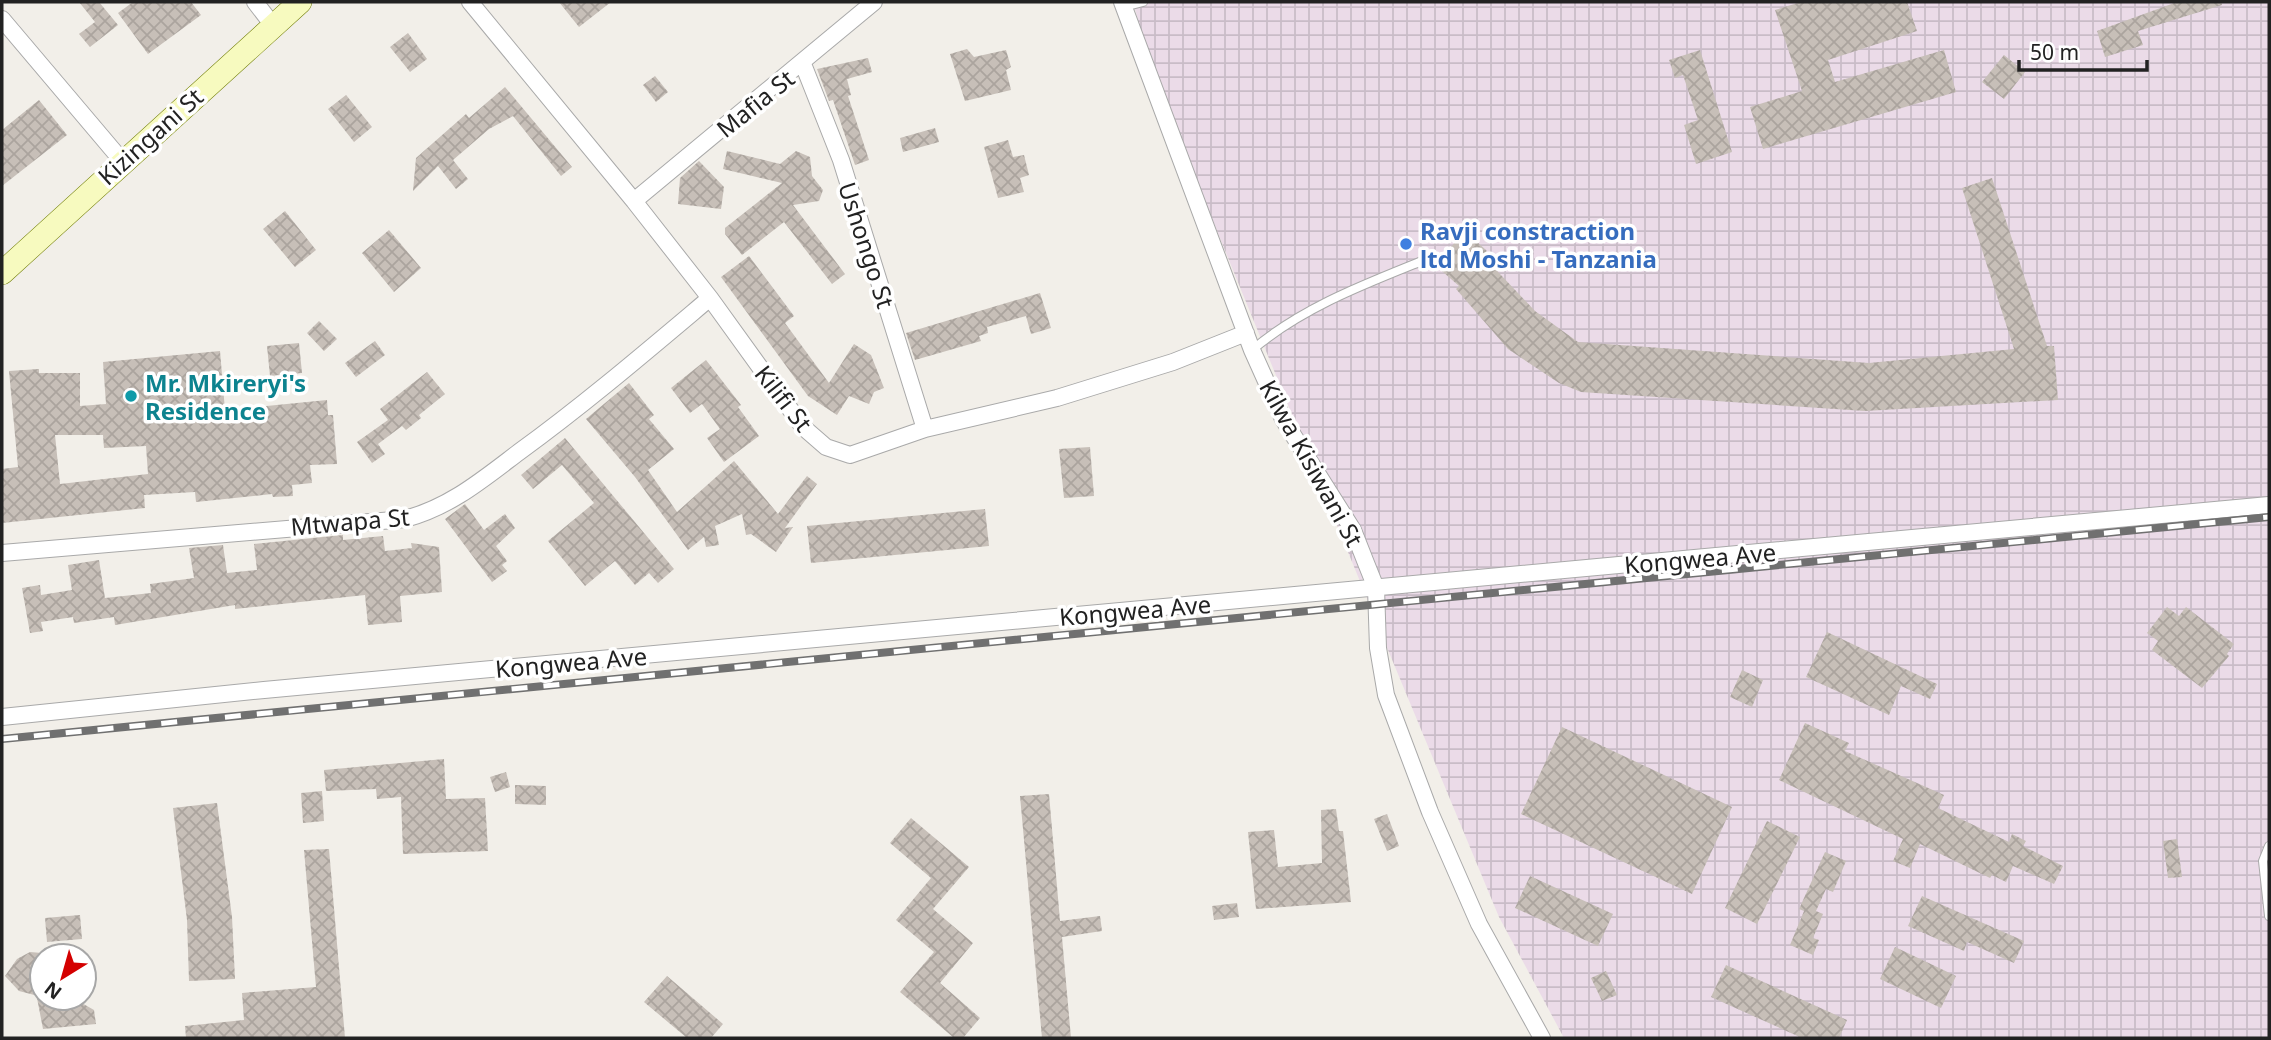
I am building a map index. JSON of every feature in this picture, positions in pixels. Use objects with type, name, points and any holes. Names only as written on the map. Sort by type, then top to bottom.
[{"type":"street","points":[[254,2],[272,24]]},
{"type":"street","name":"Kizingani St","points":[[2,273],[272,24],[300,2]]},
{"type":"street","name":"Kilifi St","points":[[470,2],[634,201],[710,298],[803,427],[825,447],[850,455],[926,429],[1057,398],[1173,362],[1246,333]]},
{"type":"street","name":"Mafia St","points":[[634,201],[803,64],[874,2]]},
{"type":"street","name":"Kilwa Kisiwani St","points":[[1123,4],[1252,350],[1283,419],[1353,530],[1376,589],[1378,648],[1386,695],[1398,730],[1479,924],[1542,1038]]},
{"type":"street","points":[[2,19],[123,162]]},
{"type":"street","name":"Ushongo St","points":[[803,64],[841,160],[926,429]]},
{"type":"street","name":"Mtwapa St","points":[[2,553],[405,519],[430,513],[453,501],[577,410],[710,298]]},
{"type":"street","name":"Kongwea Ave","points":[[2,717],[264,690],[2269,505]]},
{"type":"lane","points":[[1123,4],[1143,2]]},
{"type":"lane","points":[[1252,350],[1280,326],[1344,292],[1427,259]]},
{"type":"lane","points":[[2269,846],[2263,861],[2269,916]]},
{"type":"shaded area","points":[[1133,2],[2269,2],[2269,1038],[1564,1038],[1499,917],[1153,74]]},
{"type":"building","points":[[79,2],[99,2],[118,25],[90,47],[79,34],[95,22]]},
{"type":"building","points":[[133,2],[191,2],[201,15],[148,54],[118,13]]},
{"type":"building","points":[[559,2],[611,2],[579,27]]},
{"type":"building","points":[[1801,2],[1907,2],[1917,31],[1828,60],[1835,82],[1944,50],[1956,92],[1763,149],[1750,107],[1802,91],[1775,10]]},
{"type":"building","points":[[2177,2],[2221,2],[2222,5],[2138,31],[2143,45],[2105,57],[2097,31]]},
{"type":"building","points":[[408,33],[427,59],[410,72],[390,47]]},
{"type":"building","points":[[967,49],[974,57],[1006,50],[1011,67],[1006,70],[1011,90],[965,101],[950,54]]},
{"type":"building","points":[[1700,50],[1732,152],[1696,164],[1684,125],[1698,120],[1683,75],[1675,78],[1669,60]]},
{"type":"building","points":[[2004,55],[2025,72],[2004,99],[1982,82]]},
{"type":"building","points":[[868,58],[872,72],[847,79],[851,95],[848,96],[869,160],[855,165],[833,100],[829,101],[817,69]]},
{"type":"building","points":[[655,76],[668,92],[656,102],[643,85]]},
{"type":"building","points":[[505,87],[572,167],[561,176],[513,116],[489,129],[453,160],[468,179],[456,189],[438,166],[413,191],[416,158],[466,114],[469,118]]},
{"type":"building","points":[[346,95],[372,127],[354,142],[328,109]]},
{"type":"building","points":[[39,100],[67,135],[2,186],[2,130]]},
{"type":"building","points":[[935,128],[939,142],[903,152],[900,138]]},
{"type":"building","points":[[1008,140],[1013,157],[1024,155],[1029,175],[1020,178],[1024,192],[998,198],[984,147]]},
{"type":"building","points":[[727,151],[780,164],[796,151],[810,157],[812,176],[823,190],[819,201],[793,205],[845,274],[832,284],[784,222],[742,255],[725,234],[725,228],[782,183],[723,169]]},
{"type":"building","points":[[699,161],[724,187],[721,209],[678,204],[680,178]]},
{"type":"building","points":[[1992,178],[2047,346],[2054,346],[2058,400],[1865,411],[1581,392],[1559,383],[1508,349],[1456,289],[1459,286],[1435,265],[1465,231],[1487,251],[1483,256],[1535,311],[1578,342],[1869,363],[2014,349],[1962,188]]},
{"type":"building","points":[[285,211],[316,250],[295,267],[263,229]]},
{"type":"building","points":[[389,230],[421,268],[394,292],[362,253]]},
{"type":"building","points":[[749,256],[794,316],[785,323],[829,383],[854,344],[871,355],[884,388],[874,392],[869,404],[849,396],[837,415],[808,396],[721,277]]},
{"type":"building","points":[[1040,293],[1051,328],[1031,334],[1026,316],[987,327],[988,333],[979,336],[981,341],[915,360],[906,333]]},
{"type":"building","points":[[319,321],[337,339],[324,351],[307,333]]},
{"type":"building","points":[[375,341],[385,355],[356,377],[345,363]]},
{"type":"building","points":[[299,343],[302,373],[270,376],[267,346]]},
{"type":"building","points":[[220,351],[225,410],[327,400],[328,415],[333,415],[337,464],[310,465],[312,483],[292,485],[293,496],[273,497],[272,494],[196,502],[195,492],[144,495],[145,508],[2,523],[2,469],[18,467],[9,371],[39,369],[39,373],[80,373],[80,406],[106,404],[103,362]],"holes":[[[55,435],[103,435],[104,448],[146,446],[148,474],[60,484]]]},
{"type":"building","points":[[706,360],[741,405],[738,407],[759,436],[724,462],[707,438],[720,429],[702,404],[690,413],[671,388]]},
{"type":"building","points":[[427,372],[445,394],[419,415],[421,418],[406,430],[402,426],[378,444],[385,454],[372,463],[357,442],[388,420],[380,409]]},
{"type":"building","points":[[629,383],[654,415],[649,419],[674,449],[648,470],[677,512],[734,461],[778,514],[807,476],[817,484],[785,528],[793,527],[776,552],[751,534],[746,535],[742,514],[715,526],[719,545],[706,547],[704,537],[688,550],[635,477],[586,419]]},
{"type":"building","points":[[565,438],[674,569],[658,583],[649,573],[635,585],[615,561],[585,586],[548,541],[594,503],[562,465],[533,489],[521,475]]},
{"type":"building","points":[[1090,447],[1094,496],[1064,498],[1059,449]]},
{"type":"building","points":[[465,504],[484,530],[505,514],[515,528],[496,546],[507,561],[502,565],[507,571],[492,582],[445,519]]},
{"type":"building","points":[[985,509],[989,546],[811,563],[807,526]]},
{"type":"building","points":[[343,535],[343,540],[383,536],[385,551],[412,548],[411,543],[439,547],[442,592],[400,596],[402,622],[368,625],[365,595],[235,609],[235,605],[115,625],[114,617],[74,623],[73,617],[41,622],[43,631],[30,633],[22,588],[40,585],[41,595],[72,590],[68,565],[99,560],[105,598],[151,593],[150,584],[194,578],[189,548],[223,545],[227,573],[257,570],[254,544]]},
{"type":"building","points":[[2167,607],[2179,616],[2186,607],[2234,644],[2227,654],[2229,656],[2202,688],[2152,650],[2158,641],[2147,633]]},
{"type":"building","points":[[1827,632],[1937,684],[1930,699],[1901,686],[1889,715],[1806,677]]},
{"type":"building","points":[[1742,670],[1763,680],[1752,707],[1730,697]]},
{"type":"building","points":[[1805,723],[1849,743],[1845,751],[1944,795],[1938,808],[2009,842],[2012,834],[2026,841],[2023,846],[2063,866],[2054,884],[2013,866],[2006,882],[1992,875],[1990,878],[1920,844],[1910,868],[1893,861],[1903,839],[1779,780]]},
{"type":"building","points":[[1562,727],[1732,807],[1692,894],[1521,814]]},
{"type":"building","points":[[444,759],[446,799],[485,798],[488,851],[403,854],[401,797],[377,799],[376,789],[326,791],[324,770]]},
{"type":"building","points":[[506,772],[510,787],[495,792],[490,777]]},
{"type":"building","points":[[515,785],[546,786],[546,805],[515,804]]},
{"type":"building","points":[[322,791],[324,821],[303,823],[301,793]]},
{"type":"building","points":[[1049,794],[1060,921],[1100,916],[1102,931],[1062,937],[1071,1038],[1042,1038],[1020,796]]},
{"type":"building","points":[[217,803],[232,917],[235,979],[189,981],[187,920],[173,808]]},
{"type":"building","points":[[1336,809],[1339,831],[1343,831],[1351,902],[1256,909],[1248,832],[1274,830],[1278,867],[1322,863],[1321,810]]},
{"type":"building","points":[[1387,814],[1399,846],[1387,851],[1374,819]]},
{"type":"building","points":[[911,818],[969,867],[933,909],[973,943],[940,983],[980,1018],[963,1038],[954,1038],[900,992],[934,952],[896,920],[931,878],[890,843]]},
{"type":"building","points":[[1767,821],[1800,837],[1757,924],[1725,908]]},
{"type":"building","points":[[2177,839],[2182,877],[2168,878],[2163,841]]},
{"type":"building","points":[[329,849],[345,1038],[186,1038],[185,1026],[244,1020],[242,993],[316,987],[304,850]]},
{"type":"building","points":[[1825,852],[1846,861],[1833,892],[1826,889],[1816,911],[1823,914],[1813,938],[1819,940],[1813,955],[1790,945],[1804,911],[1799,909]]},
{"type":"building","points":[[1530,876],[1613,914],[1598,946],[1515,908]]},
{"type":"building","points":[[1922,896],[2024,941],[2014,963],[1967,942],[1964,951],[1908,926]]},
{"type":"building","points":[[1237,903],[1239,917],[1214,920],[1212,906]]},
{"type":"building","points":[[80,915],[82,939],[47,942],[45,918]]},
{"type":"building","points":[[1895,947],[1956,976],[1941,1008],[1880,979]]},
{"type":"building","points":[[28,953],[28,993],[19,991],[5,976],[17,959]]},
{"type":"building","points":[[1726,965],[1847,1020],[1839,1038],[1802,1038],[1711,997]]},
{"type":"building","points":[[1606,971],[1617,995],[1602,1001],[1591,978]]},
{"type":"building","points":[[667,976],[723,1024],[711,1038],[687,1038],[644,1002]]},
{"type":"building","points":[[40,1012],[94,1012],[96,1024],[43,1029]]},
{"type":"railway","points":[[2,739],[2269,517]]},
{"type":"place","name":"Ravji constraction ltd Moshi - Tanzania","points":[[1406,244]]},
{"type":"place","name":"Mr. Mkireryi's Residence","points":[[131,396]]}]
